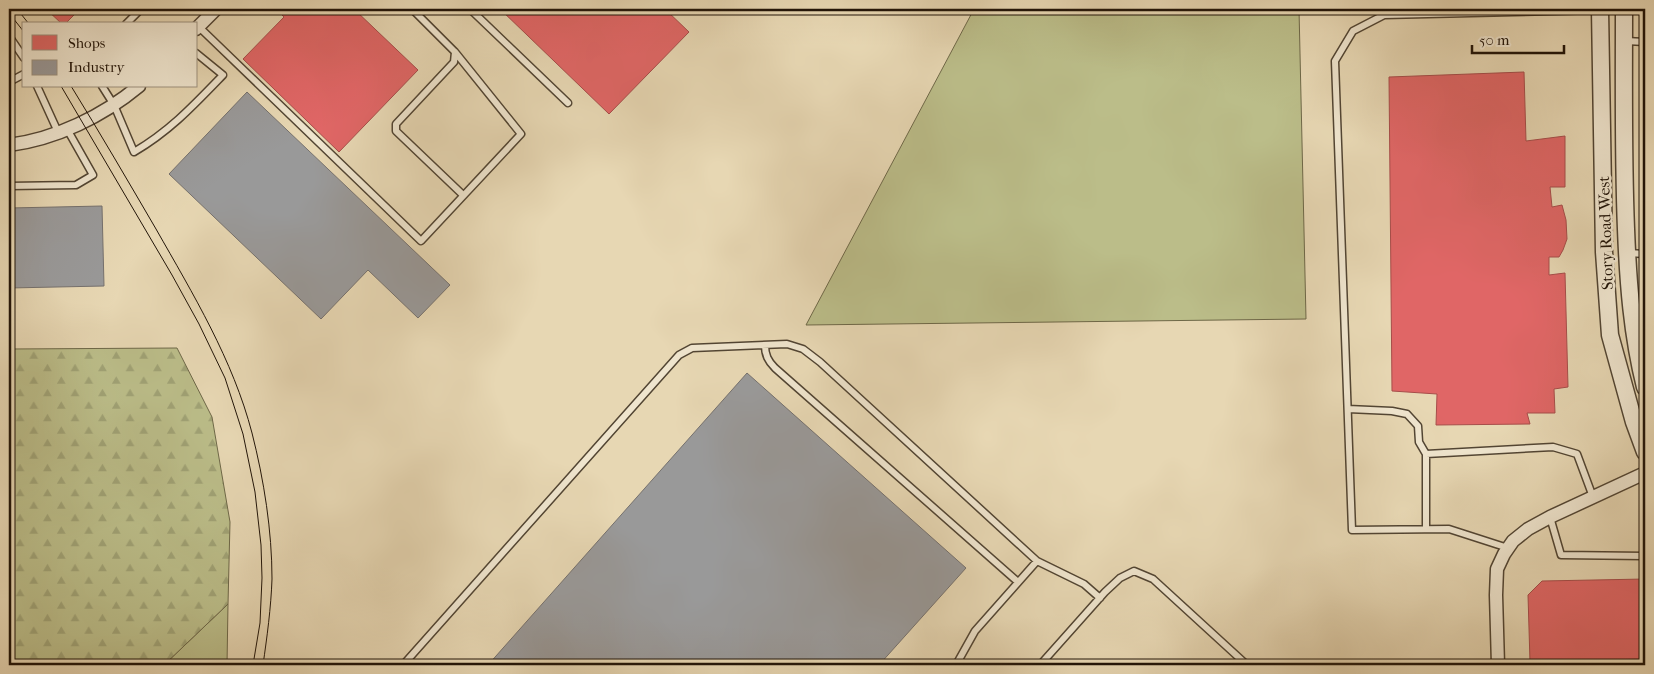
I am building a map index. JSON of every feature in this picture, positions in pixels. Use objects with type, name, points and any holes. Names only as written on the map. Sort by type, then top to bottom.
[{"type":"street","points":[[198,27],[216,9]]},
{"type":"street","name":"Story Road West","points":[[1600,9],[1604,252],[1610,335],[1634,422],[1645,452]]},
{"type":"street","name":"Story Road West","points":[[1624,9],[1627,253],[1631,315],[1645,387]]},
{"type":"street","points":[[9,145],[63,131],[114,105],[136,88]]},
{"type":"street","points":[[1498,665],[1497,570],[1513,541],[1528,529],[1550,517],[1645,473]]},
{"type":"lane","points":[[128,22],[141,9]]},
{"type":"lane","points":[[198,29],[421,241],[520,134],[455,52],[412,9]]},
{"type":"lane","points":[[470,9],[568,103]]},
{"type":"lane","points":[[1508,548],[1449,529],[1352,530],[1335,61],[1353,31],[1384,15],[1600,9]]},
{"type":"lane","points":[[9,36],[22,55]]},
{"type":"lane","points":[[1624,41],[1645,42]]},
{"type":"lane","points":[[455,52],[454,62],[396,124],[396,131],[464,195]]},
{"type":"lane","points":[[103,88],[114,105],[134,152],[177,122],[223,75],[198,55]]},
{"type":"lane","points":[[9,82],[22,75]]},
{"type":"lane","points":[[9,186],[76,186],[93,175],[63,131],[38,88]]},
{"type":"lane","points":[[1627,253],[1645,254]]},
{"type":"lane","points":[[403,665],[679,355],[692,348],[787,344],[803,350],[820,362],[1037,561],[1084,584],[1100,598]]},
{"type":"lane","points":[[765,345],[769,362],[775,368],[1018,582]]},
{"type":"lane","points":[[1348,409],[1392,411],[1407,414],[1418,426],[1419,442],[1426,454],[1426,529]]},
{"type":"lane","points":[[1426,454],[1554,446],[1577,454],[1593,497]]},
{"type":"lane","points":[[1550,517],[1561,554],[1645,556]]},
{"type":"lane","points":[[956,665],[975,631],[1037,561]]},
{"type":"lane","points":[[1040,665],[1100,598],[1120,578],[1134,571],[1153,579],[1247,665]]},
{"type":"green space","points":[[974,9],[1299,9],[1306,319],[806,325]]},
{"type":"green space","points":[[177,348],[212,417],[230,522],[228,604],[164,665],[9,665],[9,349]]},
{"type":"green space","points":[[228,604],[227,665],[164,665]]},
{"type":"building: Shops","points":[[46,9],[80,9],[67,22],[60,22]]},
{"type":"building: Shops","points":[[276,9],[354,9],[418,70],[339,152],[243,59],[284,17]]},
{"type":"building: Shops","points":[[500,9],[665,9],[689,32],[609,114]]},
{"type":"building: Shops","points":[[1524,72],[1526,141],[1565,136],[1565,187],[1550,187],[1552,207],[1562,205],[1566,220],[1567,239],[1559,257],[1549,257],[1549,275],[1565,273],[1568,387],[1554,389],[1555,413],[1527,413],[1530,424],[1436,425],[1437,394],[1392,391],[1389,77]]},
{"type":"building: Shops","points":[[1645,579],[1645,659],[1530,662],[1528,595],[1542,581]]},
{"type":"building: Industry","points":[[247,92],[450,285],[418,318],[368,270],[321,319],[169,174]]},
{"type":"building: Industry","points":[[102,206],[104,286],[9,288],[9,208]]},
{"type":"building: Industry","points":[[747,373],[966,568],[879,665],[488,665]]},
{"type":"tram line","points":[[17,9],[27,22]]},
{"type":"tram line","points":[[9,13],[22,29]]},
{"type":"tram line","points":[[62,88],[172,275],[199,324],[225,378],[243,434],[255,492],[261,545],[260,623],[253,665]]},
{"type":"tram line","points":[[72,88],[198,303],[223,354],[244,406],[260,469],[271,543],[272,579],[263,665]]}]
